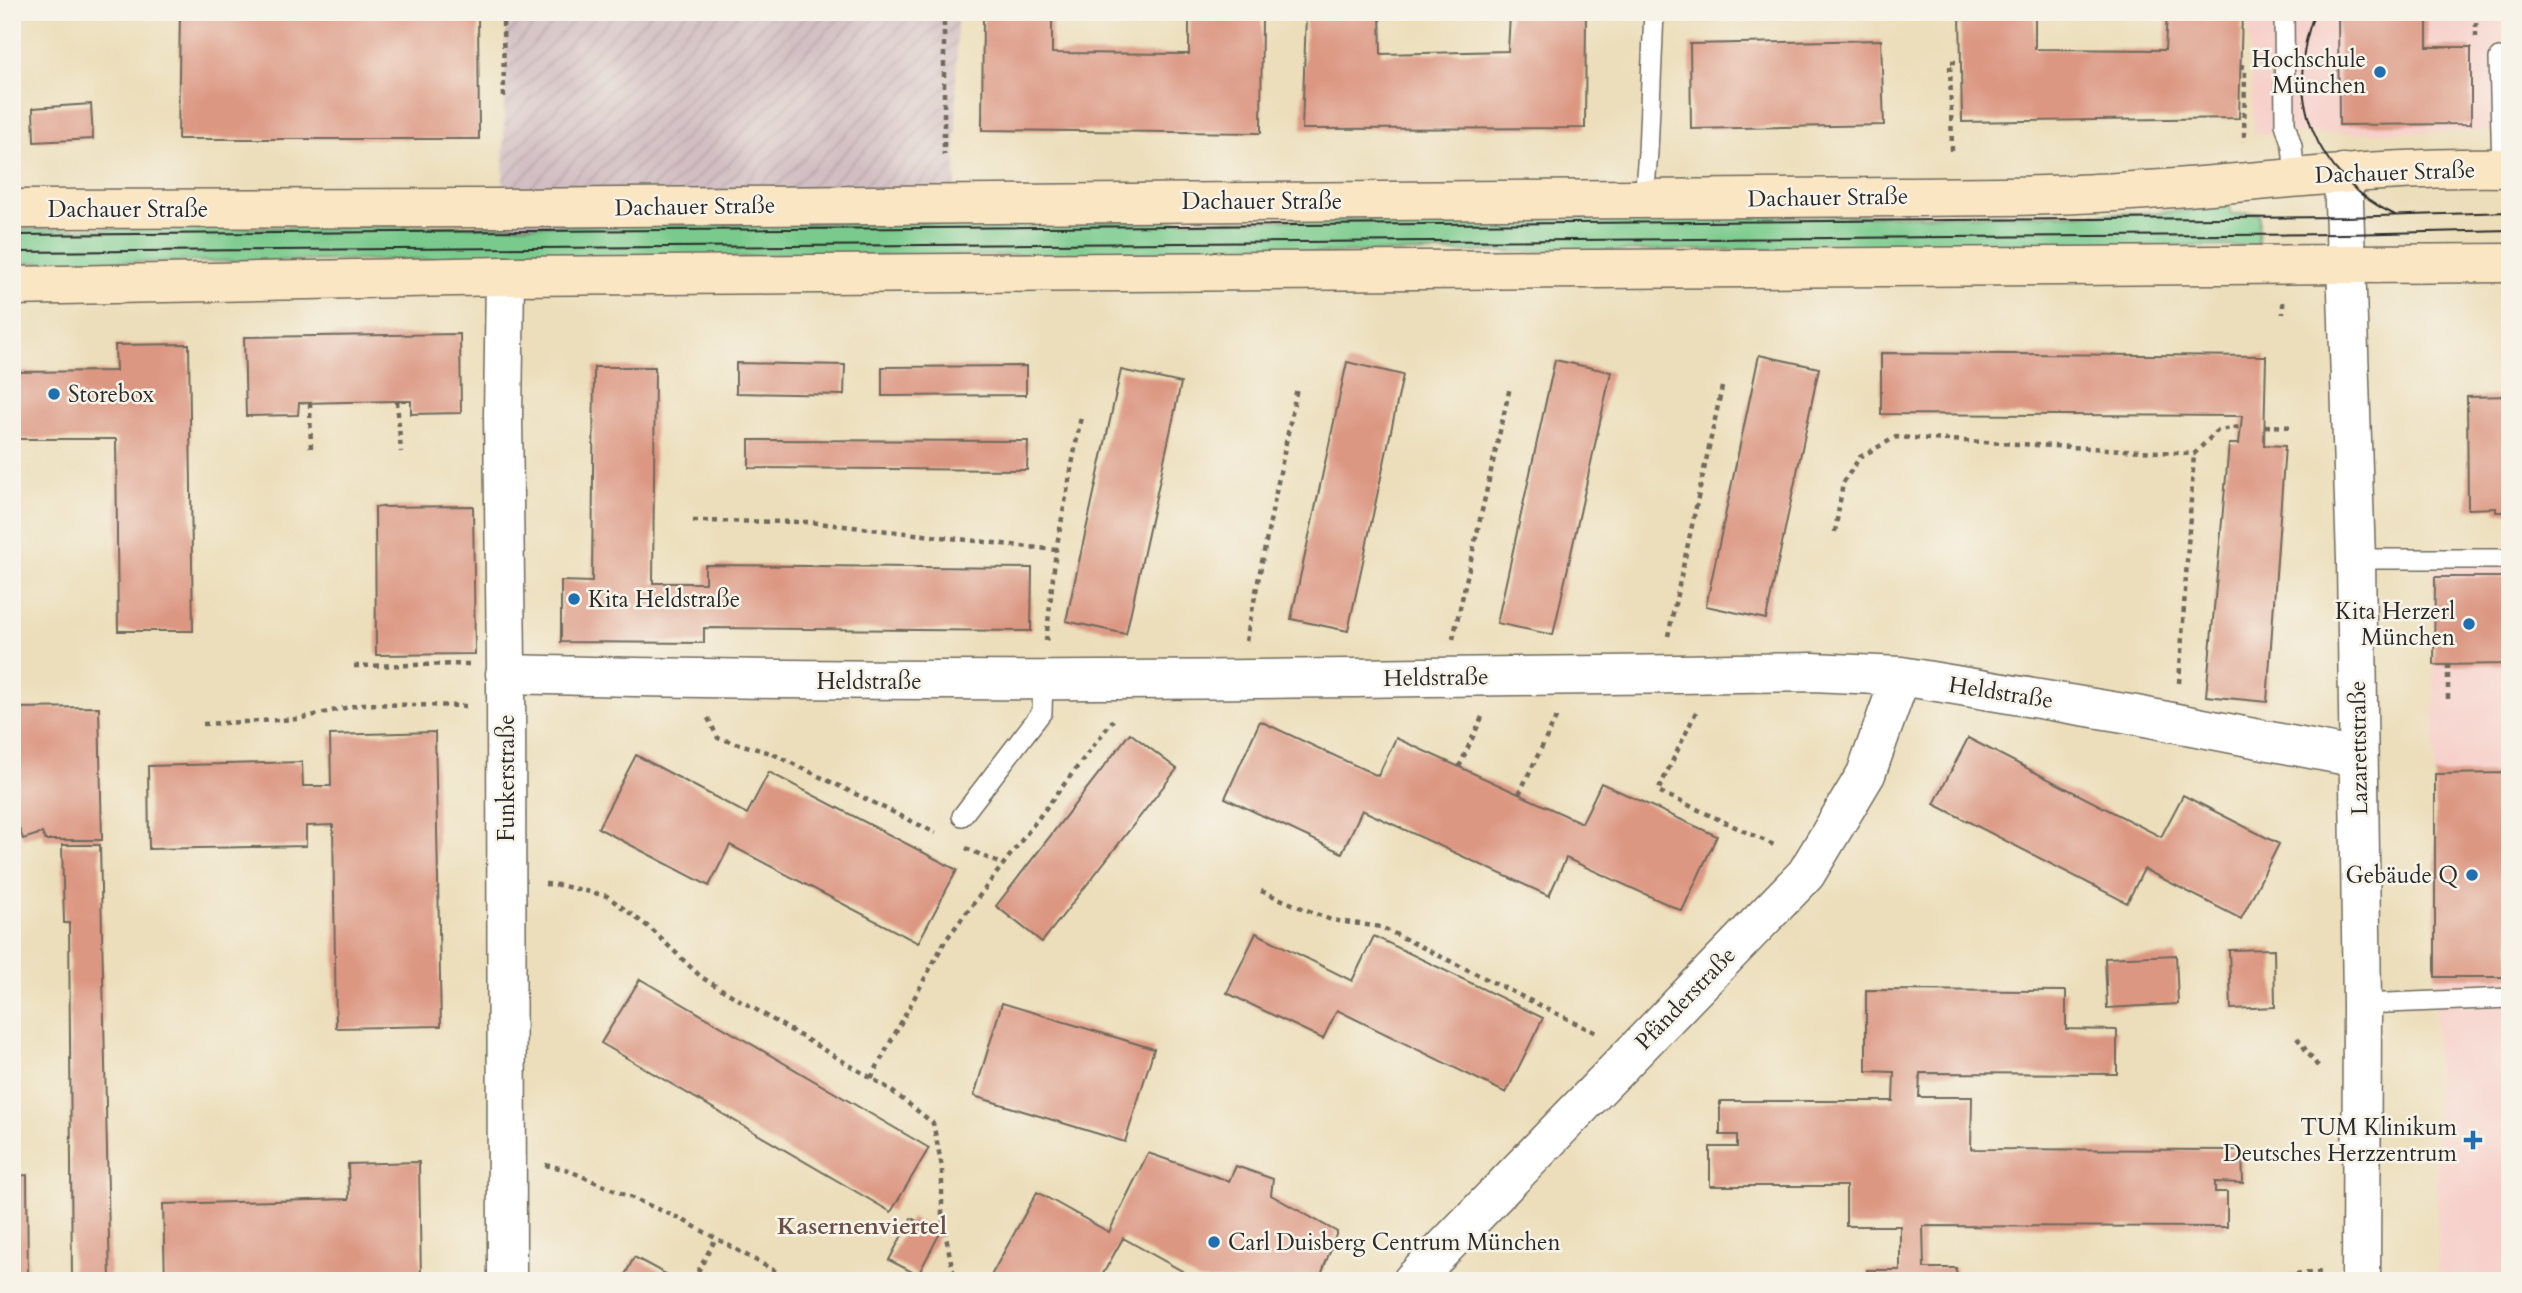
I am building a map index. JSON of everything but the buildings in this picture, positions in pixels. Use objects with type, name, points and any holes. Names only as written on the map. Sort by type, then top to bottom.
[{"type":"main road","name":"Dachauer Straße","points":[[12,209],[1644,199],[2096,193],[2343,173],[2506,168]]},
{"type":"main road","points":[[12,286],[505,276],[2510,263]]},
{"type":"street","name":"Lazarettstraße","points":[[2343,173],[2356,559],[2362,1004],[2361,1275]]},
{"type":"street","name":"Funkerstraße","points":[[505,276],[503,427],[507,1281]]},
{"type":"street","name":"Heldstraße","points":[[506,682],[688,679],[1043,681],[1812,672],[1901,676],[2176,722],[2358,758]]},
{"type":"street","name":"Pfänderstraße","points":[[1412,1281],[1806,874],[1866,774],[1901,676]]},
{"type":"lane","points":[[1644,199],[1654,12]]},
{"type":"lane","points":[[2284,12],[2285,124],[2292,146],[2295,176]]},
{"type":"lane","points":[[2499,58],[2506,168]]},
{"type":"lane","points":[[2356,559],[2510,559]]},
{"type":"lane","points":[[962,816],[1042,712],[1043,681]]},
{"type":"lane","points":[[2362,1004],[2510,998]]},
{"type":"path","points":[[503,12],[504,102]]},
{"type":"path","points":[[944,12],[944,155]]},
{"type":"path","points":[[1952,151],[1950,62],[1961,62]]},
{"type":"path","points":[[2240,66],[2245,67],[2244,150]]},
{"type":"path","points":[[1444,677],[1510,387]]},
{"type":"path","points":[[1660,674],[1722,387]]},
{"type":"path","points":[[1238,679],[1297,388]]},
{"type":"path","points":[[397,401],[401,452]]},
{"type":"path","points":[[310,402],[311,453]]},
{"type":"path","points":[[1043,681],[1056,550],[1081,417]]},
{"type":"path","points":[[2265,426],[2295,427]]},
{"type":"path","points":[[2176,722],[2194,454],[2218,430],[2241,428]]},
{"type":"path","points":[[1835,532],[1843,483],[1860,457],[1896,437],[2194,454]]},
{"type":"path","points":[[693,521],[809,522],[1056,550]]},
{"type":"path","points":[[2448,664],[2448,704]]},
{"type":"path","points":[[354,666],[506,682]]},
{"type":"path","points":[[1716,673],[1658,791],[1787,850]]},
{"type":"path","points":[[1519,794],[1578,675]]},
{"type":"path","points":[[1459,766],[1502,676]]},
{"type":"path","points":[[688,679],[718,738],[771,753],[946,838]]},
{"type":"path","points":[[871,1078],[945,941],[1143,680]]},
{"type":"path","points":[[203,724],[298,719],[362,704],[506,682]]},
{"type":"path","points":[[957,844],[1003,865]]},
{"type":"path","points":[[506,881],[559,885],[607,896],[651,929],[701,977],[888,1088],[933,1123],[942,1167],[943,1217],[955,1281]]},
{"type":"path","points":[[1261,891],[1331,920],[1381,927],[1633,1051]]},
{"type":"path","points":[[506,1157],[565,1169],[681,1219],[793,1281]]},
{"type":"path","points":[[693,1281],[716,1238]]},
{"type":"path","points":[[2257,1281],[2274,1275],[2361,1275]]},
{"type":"shaded area","points":[[506,12],[957,12],[955,245],[502,247]]},
{"type":"shaded area","name":"Hochschule München","points":[[2248,12],[2510,12],[2510,131],[2254,134]]},
{"type":"shaded area","points":[[2433,567],[2510,567],[2510,1281],[2438,1281]]},
{"type":"green space","points":[[2230,205],[2231,214],[2259,213],[2258,246],[12,263],[12,229],[2091,214],[2188,211]]},
{"type":"tram line","points":[[2315,12],[2306,43],[2302,73],[2305,102],[2313,130],[2326,156],[2344,179],[2367,199],[2395,215]]},
{"type":"tram line","points":[[12,235],[2345,217],[2510,212]]},
{"type":"tram line","points":[[12,252],[2345,234],[2510,230]]},
{"type":"place","name":"Hochschule München","points":[[2380,72]]},
{"type":"place","name":"Storebox","points":[[54,394]]},
{"type":"place","name":"Kita Heldstraße","points":[[574,599]]},
{"type":"place","name":"Kita Herzerl München","points":[[2469,624]]},
{"type":"place","name":"Gebäude Q","points":[[2472,875]]},
{"type":"place","name":"TUM Klinikum Deutsches Herzzentrum","points":[[2473,1140]]},
{"type":"place","name":"Carl Duisberg Centrum München","points":[[1214,1242]]},
{"type":"district","name":"Kasernenviertel","points":[[862,1226]]}]
